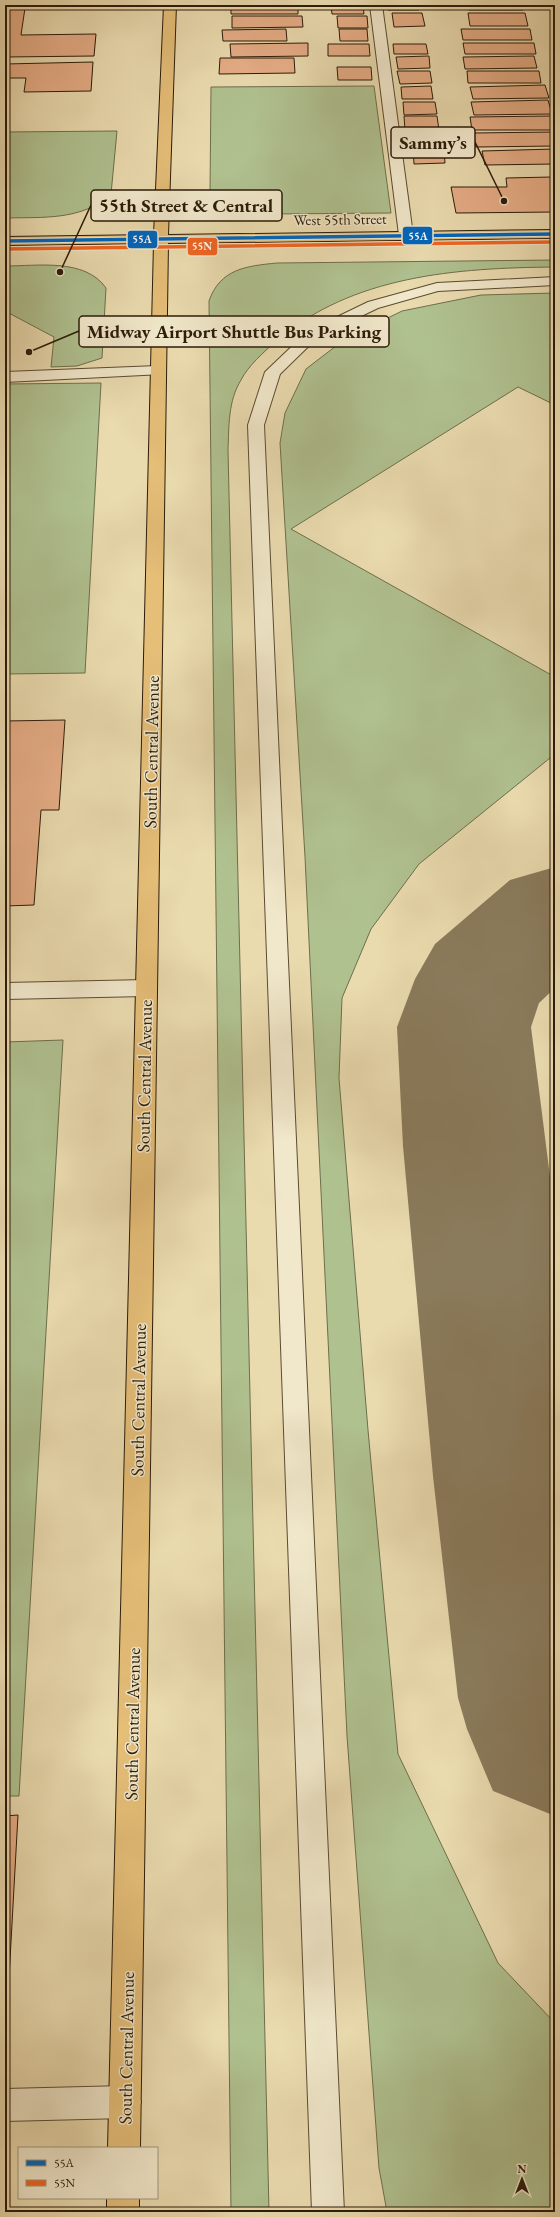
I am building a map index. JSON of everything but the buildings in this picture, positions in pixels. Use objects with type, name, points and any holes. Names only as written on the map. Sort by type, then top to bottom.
[{"type":"main road","name":"South Central Avenue","points":[[124,2147],[158,371],[161,238],[170,5]]},
{"type":"main road","name":"West 55th Street","points":[[5,241],[555,234]]},
{"type":"main road","points":[[123,2199],[123,2212]]},
{"type":"street","points":[[376,5],[406,235]]},
{"type":"street","points":[[328,2212],[256,425],[273,372],[313,334],[372,305],[437,286],[555,281]]},
{"type":"street","points":[[5,377],[158,371]]},
{"type":"street","points":[[5,991],[146,988]]},
{"type":"street","points":[[5,2104],[125,2102]]},
{"type":"green space","points":[[374,86],[391,213],[269,214],[238,209],[224,203],[210,192],[211,87]]},
{"type":"green space","points":[[117,131],[111,194],[100,203],[87,209],[61,216],[5,218],[5,132]]},
{"type":"green space","points":[[555,260],[555,267],[481,270],[407,280],[372,289],[337,302],[305,320],[275,342],[261,355],[244,375],[237,388],[231,405],[228,450],[269,2212],[231,2212],[209,301],[214,290],[227,276],[245,268],[266,264]]},
{"type":"green space","points":[[5,266],[60,266],[74,268],[97,278],[106,288],[102,358],[77,366],[51,367],[54,337],[5,311]]},
{"type":"green space","points":[[555,293],[555,405],[518,387],[291,529],[555,677],[555,754],[419,864],[371,929],[342,998],[339,1078],[368,1430],[398,1754],[498,1963],[555,2023],[555,2212],[387,2212],[379,2168],[347,1736],[305,857],[280,443],[285,413],[306,369],[345,339],[402,311],[481,295]]},
{"type":"green space","points":[[101,383],[85,673],[5,674],[5,384]]},
{"type":"green space","points":[[63,1040],[19,1796],[5,1796],[5,1042]]},
{"type":"taxiway","points":[[555,913],[481,979],[464,1027],[474,1146],[513,1476],[545,1698],[555,1729]]},
{"type":"transit line","name":"55A","points":[[5,241],[555,234]]},
{"type":"transit line","name":"55N","points":[[5,249],[555,242]]},
{"type":"place","name":"Sammy’s","points":[[504,201]]},
{"type":"place","name":"55th Street & Central","points":[[60,272]]},
{"type":"place","name":"Midway Airport Shuttle Bus Parking","points":[[29,352]]}]
